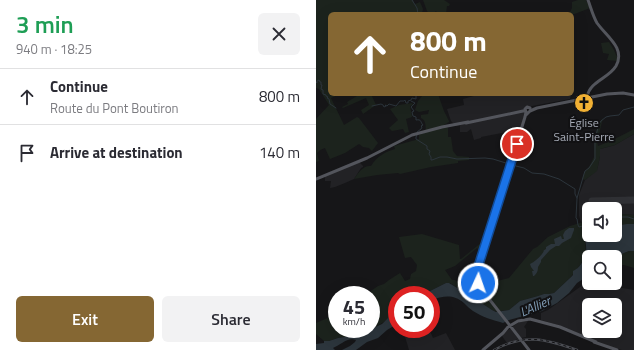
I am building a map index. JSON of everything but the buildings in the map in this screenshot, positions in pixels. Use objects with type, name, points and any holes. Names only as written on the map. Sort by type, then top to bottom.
[{"type":"main road","points":[[588,0],[597,23],[616,46],[619,54],[618,62],[615,67],[606,76],[593,85],[588,97]]},
{"type":"main road","points":[[529,350],[478,283],[476,275],[527,112],[536,107],[588,97],[617,93],[634,95]]},
{"type":"main road","points":[[501,115],[527,112],[537,108],[580,100],[588,97]]},
{"type":"main road","points":[[316,179],[357,162],[412,135],[523,110],[527,112]]},
{"type":"main road","points":[[483,350],[510,325],[523,320],[532,319],[551,324],[617,350]]},
{"type":"main road","points":[[504,332],[510,330],[514,331]]},
{"type":"shaded area","points":[[316,0],[413,0],[415,4],[420,2],[423,9],[422,12],[328,12],[328,96],[336,96],[331,98],[344,125],[357,117],[359,118],[378,143],[372,151],[369,148],[363,147],[359,144],[345,153],[330,159],[325,148],[317,153],[319,161],[316,162],[316,119],[329,105],[319,89],[316,88]]},
{"type":"shaded area","points":[[423,0],[444,0],[450,4],[447,6],[446,12],[427,11]]},
{"type":"shaded area","points":[[586,0],[590,8],[574,14],[574,12],[570,12],[572,2]]},
{"type":"shaded area","points":[[609,42],[617,56],[617,61],[607,60],[609,54],[603,53],[601,43]]},
{"type":"shaded area","points":[[357,96],[372,96],[376,105],[363,114],[361,110],[369,105],[366,98],[343,108],[342,107],[348,104],[347,102]]},
{"type":"shaded area","points":[[422,96],[439,96],[449,121],[444,125],[448,128],[448,137],[451,137],[453,151],[457,156],[469,157],[469,160],[458,161],[458,163],[400,174],[377,175],[354,179],[363,168],[371,166],[382,155],[395,149],[394,146],[419,139],[419,135],[426,132],[425,122],[421,118],[421,115],[428,114],[429,110],[419,112],[415,110],[418,101]]},
{"type":"shaded area","points":[[474,96],[571,96],[570,99],[532,106],[527,109],[518,138],[507,140],[507,132],[481,137],[474,140],[471,129],[467,132],[460,132],[460,125],[456,126],[451,121],[447,109],[464,105],[463,99]]},
{"type":"shaded area","points":[[412,103],[413,105],[410,106],[412,117],[406,119],[409,132],[405,133],[403,129],[392,131],[389,128],[398,120],[390,109],[399,105]]},
{"type":"shaded area","points":[[603,118],[597,142],[598,146],[634,129],[634,134],[615,145],[600,149],[597,171],[585,180],[582,179],[594,157],[594,140],[598,124]]},
{"type":"shaded area","points":[[634,134],[634,215],[622,214],[622,202],[582,202],[581,222],[579,216],[579,195],[585,180],[597,170],[600,149],[615,145]]},
{"type":"shaded area","points":[[359,162],[363,167],[354,179],[330,188],[331,181],[325,181],[325,176]]},
{"type":"shaded area","points":[[622,214],[634,215],[634,224],[622,225]]},
{"type":"shaded area","points":[[582,222],[582,242],[585,242],[586,250],[582,250],[582,262],[570,278],[554,293],[544,294],[520,301],[509,310],[500,311],[483,289],[495,285],[493,282],[509,278],[533,249],[548,237],[570,226]]},
{"type":"shaded area","points":[[422,234],[459,245],[460,259],[485,241],[486,243],[483,252],[477,248],[455,266],[445,270],[452,280],[455,280],[474,296],[482,291],[498,312],[471,298],[464,291],[450,283],[440,286],[388,286],[388,319],[380,325],[380,286],[378,286],[384,284],[400,273],[405,281],[410,279],[411,274],[416,271],[417,265],[411,257],[405,258],[399,237]]},
{"type":"shaded area","points":[[629,251],[634,251],[634,268],[622,265],[622,254]]},
{"type":"shaded area","points":[[582,286],[582,290],[622,290],[622,288],[634,290],[634,350],[622,350],[590,338],[622,338],[622,298],[582,298],[582,335],[541,320],[541,313],[548,310]]},
{"type":"shaded area","points":[[328,318],[328,338],[338,338],[324,341],[316,334],[316,323]]},
{"type":"shaded area","points":[[528,321],[524,327],[526,329],[526,337],[507,343],[502,336],[504,333],[519,322]]},
{"type":"shaded area","points":[[446,333],[455,350],[409,350],[405,338],[440,338],[440,335]]},
{"type":"water","points":[[634,224],[634,251],[629,251],[622,254],[622,250],[586,250],[586,242],[622,242],[622,225]]},
{"type":"water","points":[[569,228],[574,228],[571,238],[550,250],[541,260],[537,272],[533,276],[532,271],[534,271],[530,264],[539,257],[546,247],[551,244],[555,244],[554,239],[561,236],[562,239],[564,239],[563,235]]},
{"type":"water","name":"L'Allier","points":[[582,263],[582,280],[557,303],[542,311],[503,323],[476,313],[456,298],[440,298],[440,286],[449,283],[464,291],[471,298],[496,312],[509,310],[520,301],[544,294],[554,293],[573,275],[573,271]]},
{"type":"water","points":[[388,318],[388,329],[380,336],[380,325]]},
{"type":"water","points":[[338,338],[378,338],[367,342],[356,350],[342,350],[355,342],[356,340],[353,339],[347,340],[333,348],[335,350],[316,350],[316,344]]},
{"type":"waterway","points":[[412,0],[418,12]]},
{"type":"waterway","points":[[316,82],[317,83],[319,80],[321,82],[323,94],[328,97],[327,98],[329,99],[330,104],[336,108]]},
{"type":"waterway","points":[[372,106],[381,104],[384,107],[386,106],[385,105],[387,106],[389,104],[396,106],[400,101],[405,100],[406,103],[408,103],[408,101],[412,98],[416,99],[416,96]]},
{"type":"waterway","points":[[411,101],[415,103],[411,107],[414,111],[412,112],[413,116],[416,117],[416,120],[420,120],[423,125],[417,132]]},
{"type":"waterway","points":[[582,226],[579,227],[576,218],[577,198],[585,171],[595,159],[595,139],[599,124],[606,117],[619,115],[623,110],[634,107]]},
{"type":"waterway","points":[[417,135],[416,139],[427,146],[427,149],[430,151],[429,154],[431,160],[440,157],[457,159],[485,158],[509,164]]},
{"type":"waterway","points":[[512,165],[524,168],[532,173],[544,174],[559,179],[575,189],[577,198]]},
{"type":"waterway","points":[[622,217],[634,219]]},
{"type":"runway","points":[[592,201],[634,200]]},
{"type":"railway","points":[[494,350],[516,341],[526,340],[545,341],[577,350]]},
{"type":"place","name":"Église Saint-Pierre","points":[[584,103]]},
{"type":"route","points":[[478,283],[476,280],[477,270],[517,144]]}]
